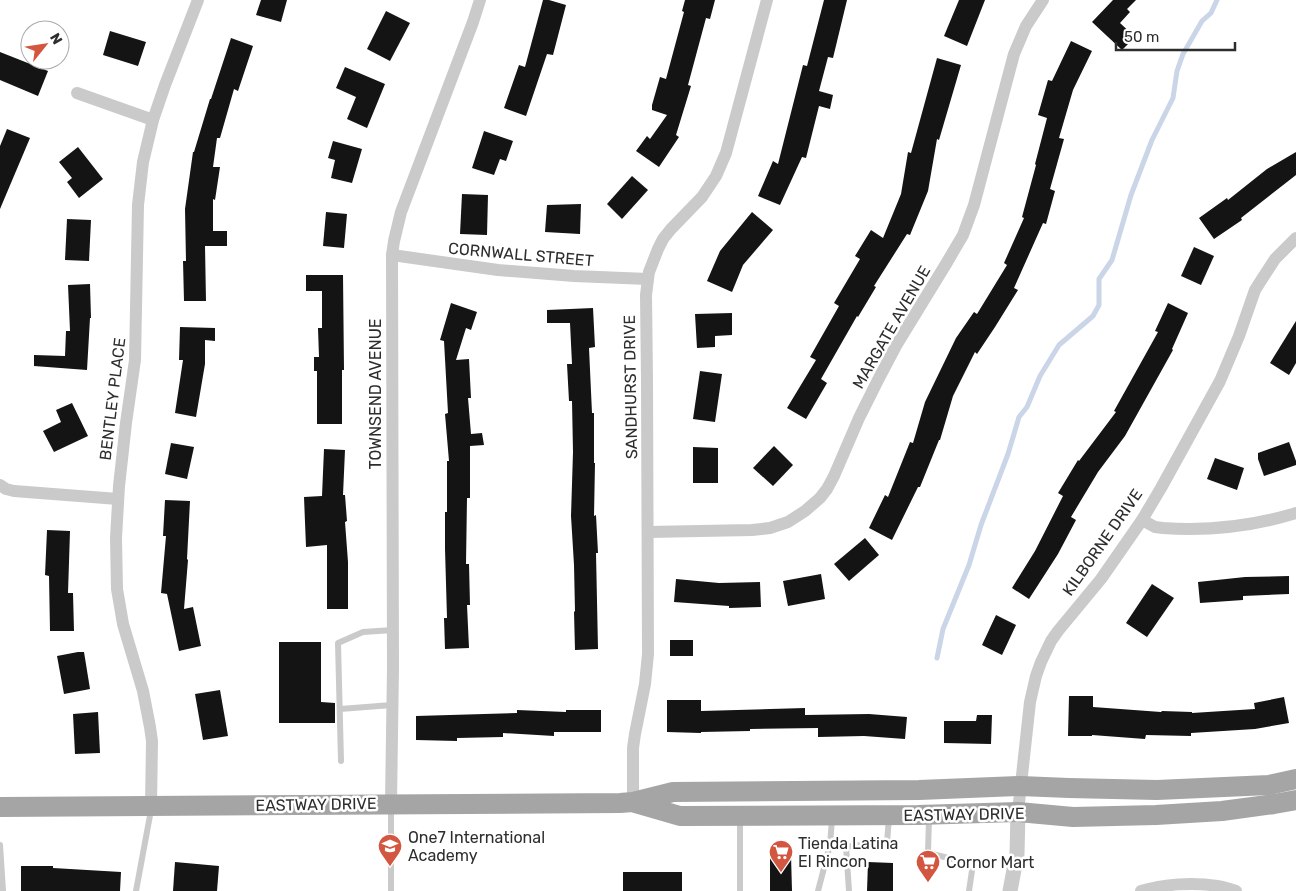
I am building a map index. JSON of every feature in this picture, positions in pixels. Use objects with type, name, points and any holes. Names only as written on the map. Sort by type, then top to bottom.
[{"type":"main road","name":"EASTWAY DRIVE","points":[[0,807],[633,802],[673,792],[919,790],[1020,786],[1157,790],[1268,785],[1296,780]]},
{"type":"main road","name":"EASTWAY DRIVE","points":[[633,802],[680,816],[930,815],[1018,812],[1073,817],[1222,811],[1294,802]]},
{"type":"street","name":"BENTLEY PLACE","points":[[151,806],[152,742],[150,727],[143,692],[123,624],[117,589],[116,538],[118,499],[135,360],[140,183],[153,120],[198,0]]},
{"type":"street","name":"TOWNSEND AVENUE","points":[[391,803],[392,255],[401,212],[480,0]]},
{"type":"street","name":"SANDHURST DRIVE","points":[[633,802],[633,748],[646,684],[648,654],[646,296],[649,272],[663,239],[702,197],[716,176],[726,153],[767,0]]},
{"type":"street","name":"MARGATE AVENUE","points":[[648,532],[770,528],[788,522],[806,511],[823,493],[834,476],[859,418],[888,360],[962,235],[974,205],[1014,54],[1026,26],[1043,0]]},
{"type":"street","points":[[77,93],[153,120]]},
{"type":"street","name":"KILBORNE DRIVE","points":[[1010,891],[1016,854],[1020,786],[1030,702],[1041,662],[1055,636],[1101,579],[1162,488],[1220,381],[1240,336],[1256,290],[1274,259],[1296,238]]},
{"type":"street","name":"CORNWALL STREET","points":[[392,255],[498,270],[648,279]]},
{"type":"street","points":[[0,485],[14,491],[118,499]]},
{"type":"street","points":[[1142,520],[1163,528],[1208,528],[1280,518],[1296,513]]},
{"type":"street","points":[[1141,891],[1186,884],[1217,886],[1236,891]]},
{"type":"lane","points":[[341,761],[338,643],[363,632],[392,630]]},
{"type":"lane","points":[[340,709],[392,705]]},
{"type":"lane","points":[[390,891],[391,803]]},
{"type":"lane","points":[[136,891],[151,806]]},
{"type":"lane","points":[[818,891],[830,845],[832,815]]},
{"type":"lane","points":[[830,845],[846,846],[887,843],[890,815]]},
{"type":"lane","points":[[930,815],[928,853],[973,864],[969,891]]},
{"type":"lane","points":[[740,816],[740,891]]},
{"type":"lane","points":[[0,845],[3,891]]},
{"type":"lane","points":[[846,846],[849,891]]},
{"type":"building","points":[[261,0],[287,0],[281,22],[256,15]]},
{"type":"building","points":[[543,0],[566,5],[553,55],[547,54],[526,116],[504,108],[519,65],[525,67]]},
{"type":"building","points":[[685,0],[715,0],[710,19],[706,18],[688,85],[691,86],[676,135],[679,137],[659,167],[636,151],[647,136],[650,139],[667,115],[652,110],[652,105],[660,77],[666,79],[684,12],[682,11]]},
{"type":"building","points":[[824,0],[847,0],[833,58],[828,57],[819,91],[833,95],[830,109],[819,106],[806,158],[802,157],[780,205],[758,196],[773,161],[778,164],[803,65],[807,66]]},
{"type":"building","points":[[959,0],[985,0],[967,46],[944,36]]},
{"type":"building","points":[[1113,0],[1136,0],[1127,9],[1130,12],[1120,23],[1135,37],[1122,50],[1092,22]]},
{"type":"building","points":[[386,11],[410,23],[390,61],[367,49]]},
{"type":"building","points":[[110,31],[146,42],[138,66],[103,55]]},
{"type":"building","points":[[231,38],[253,46],[238,91],[234,89],[220,138],[217,138],[213,167],[220,167],[215,200],[213,199],[213,231],[227,231],[227,246],[205,246],[206,301],[184,301],[183,261],[186,261],[185,209],[193,152]]},
{"type":"building","points":[[1071,41],[1092,51],[1073,90],[1059,138],[1064,139],[1050,189],[1055,191],[1046,224],[1043,223],[1014,288],[1018,290],[977,354],[975,352],[953,396],[940,440],[920,487],[918,487],[892,540],[869,528],[885,495],[888,497],[910,442],[913,443],[925,402],[956,338],[974,312],[977,314],[1007,265],[1004,263],[1024,218],[1022,217],[1047,118],[1038,115],[1048,80],[1052,81]]},
{"type":"building","points":[[0,52],[20,60],[20,70],[48,71],[38,96],[0,80]]},
{"type":"building","points":[[937,58],[961,65],[939,140],[937,139],[928,191],[910,235],[907,234],[874,286],[876,287],[821,379],[827,383],[806,419],[787,408],[816,360],[810,357],[839,306],[834,303],[860,259],[855,256],[871,230],[883,238],[901,194],[908,152],[911,153]]},
{"type":"building","points":[[345,67],[385,84],[367,128],[347,119],[356,97],[336,88]]},
{"type":"building","points":[[7,129],[30,138],[0,209],[0,146]]},
{"type":"building","points":[[484,131],[513,141],[506,161],[500,159],[494,175],[472,168]]},
{"type":"building","points":[[333,141],[362,149],[352,183],[331,178],[335,160],[328,158]]},
{"type":"building","points":[[78,147],[103,179],[79,198],[67,182],[72,178],[59,162]]},
{"type":"building","points":[[1296,152],[1296,175],[1241,218],[1242,220],[1214,239],[1199,218],[1227,198],[1228,200],[1267,169]]},
{"type":"building","points":[[632,176],[648,190],[622,219],[607,204]]},
{"type":"building","points":[[462,194],[488,195],[487,235],[460,234]]},
{"type":"building","points":[[581,204],[580,234],[545,232],[547,205]]},
{"type":"building","points":[[326,212],[347,214],[344,248],[323,246]]},
{"type":"building","points":[[752,212],[773,230],[743,265],[732,292],[707,281],[720,251]]},
{"type":"building","points":[[67,219],[91,220],[89,261],[65,260]]},
{"type":"building","points":[[1194,247],[1214,256],[1201,285],[1181,276]]},
{"type":"building","points":[[306,275],[343,275],[344,370],[342,370],[342,424],[317,424],[317,371],[314,371],[314,357],[319,357],[318,328],[322,328],[322,291],[306,291]]},
{"type":"building","points":[[90,284],[91,318],[87,370],[34,366],[34,355],[65,356],[66,331],[70,331],[68,285]]},
{"type":"building","points":[[451,303],[477,312],[471,330],[466,328],[456,360],[469,359],[471,398],[468,398],[471,434],[482,433],[484,445],[470,446],[470,498],[467,498],[466,564],[469,564],[470,605],[467,605],[469,648],[445,649],[444,618],[447,618],[445,512],[447,512],[447,461],[449,461],[445,414],[448,413],[444,341],[440,340]]},
{"type":"building","points":[[1168,303],[1188,313],[1173,350],[1125,436],[1098,472],[1071,517],[1076,520],[1058,554],[1029,599],[1012,588],[1035,551],[1063,496],[1058,493],[1078,460],[1116,412],[1114,411],[1158,332],[1155,331]]},
{"type":"building","points":[[593,308],[595,347],[589,348],[592,413],[594,413],[594,516],[596,515],[598,553],[596,553],[598,649],[575,650],[574,565],[571,516],[572,401],[569,401],[567,364],[572,364],[570,323],[547,323],[547,310]]},
{"type":"building","points":[[732,313],[732,335],[715,336],[715,347],[697,348],[695,314]]},
{"type":"building","points":[[1296,321],[1296,363],[1289,375],[1270,363]]},
{"type":"building","points":[[180,327],[215,328],[215,341],[205,340],[205,364],[196,417],[175,413],[183,360],[179,360]]},
{"type":"building","points":[[700,371],[722,374],[715,422],[693,419]]},
{"type":"building","points":[[72,403],[88,436],[54,452],[43,431],[61,422],[56,410]]},
{"type":"building","points":[[1289,442],[1296,465],[1264,476],[1258,459],[1258,453]]},
{"type":"building","points":[[171,443],[194,447],[187,479],[165,474]]},
{"type":"building","points":[[774,446],[793,465],[773,486],[753,468]]},
{"type":"building","points":[[693,447],[718,448],[718,483],[693,483]]},
{"type":"building","points":[[324,449],[345,450],[343,495],[345,495],[347,521],[345,522],[348,562],[348,609],[327,609],[327,545],[306,547],[304,497],[322,496]]},
{"type":"building","points":[[1215,458],[1244,468],[1237,490],[1207,479]]},
{"type":"building","points":[[165,500],[190,501],[184,609],[193,607],[201,646],[179,651],[167,594],[161,593],[166,536],[163,536]]},
{"type":"building","points":[[47,530],[70,531],[68,593],[73,593],[74,631],[50,631],[49,576],[45,575]]},
{"type":"building","points":[[865,538],[879,555],[849,581],[834,564]]},
{"type":"building","points":[[821,574],[825,599],[788,606],[783,581]]},
{"type":"building","points":[[1289,576],[1289,594],[1243,596],[1243,600],[1200,603],[1198,582],[1245,577]]},
{"type":"building","points":[[676,579],[719,583],[760,582],[761,607],[729,608],[729,606],[674,602]]},
{"type":"building","points":[[1152,584],[1174,598],[1147,637],[1126,623]]},
{"type":"building","points":[[996,615],[1016,625],[1002,655],[982,645]]},
{"type":"building","points":[[670,640],[693,640],[693,656],[670,656]]},
{"type":"building","points":[[279,642],[321,642],[321,702],[335,703],[335,723],[279,723]]},
{"type":"building","points":[[84,652],[90,689],[64,694],[57,656]]},
{"type":"building","points":[[220,690],[228,736],[203,740],[195,694]]},
{"type":"building","points":[[1069,696],[1093,696],[1093,707],[1192,713],[1255,709],[1254,703],[1284,697],[1289,723],[1255,729],[1191,733],[1191,736],[1146,735],[1145,739],[1092,735],[1068,736]]},
{"type":"building","points":[[667,700],[701,700],[701,711],[805,708],[805,715],[869,714],[907,717],[905,739],[864,736],[818,737],[818,728],[750,729],[750,731],[701,733],[667,732]]},
{"type":"building","points":[[517,710],[566,712],[566,710],[601,710],[601,732],[554,732],[554,736],[503,733],[503,737],[457,738],[457,741],[416,740],[416,716],[517,713]]},
{"type":"building","points":[[98,712],[100,753],[75,754],[73,714]]},
{"type":"building","points":[[977,715],[992,715],[991,744],[944,743],[944,721],[976,721]]},
{"type":"building","name":"Tienda Latina El Rincon","points":[[770,855],[791,855],[792,891],[770,891]]},
{"type":"building","points":[[175,862],[219,866],[217,891],[173,891]]},
{"type":"building","points":[[868,862],[893,863],[893,891],[867,891]]},
{"type":"building","points":[[21,866],[53,866],[53,868],[121,872],[120,891],[21,891]]},
{"type":"building","points":[[623,872],[682,872],[682,891],[623,891]]},
{"type":"waterway","points":[[937,658],[943,629],[969,565],[1019,417],[1027,407],[1040,376],[1059,345],[1093,316],[1099,305],[1099,279],[1112,260],[1131,195],[1152,140],[1173,98],[1177,71],[1183,54],[1202,21],[1211,13],[1217,0]]},
{"type":"place","name":"One7 International Academy","points":[[390,867]]},
{"type":"place","name":"Tienda Latina El Rincon","points":[[781,873]]},
{"type":"place","name":"Cornor Mart","points":[[928,883]]}]
